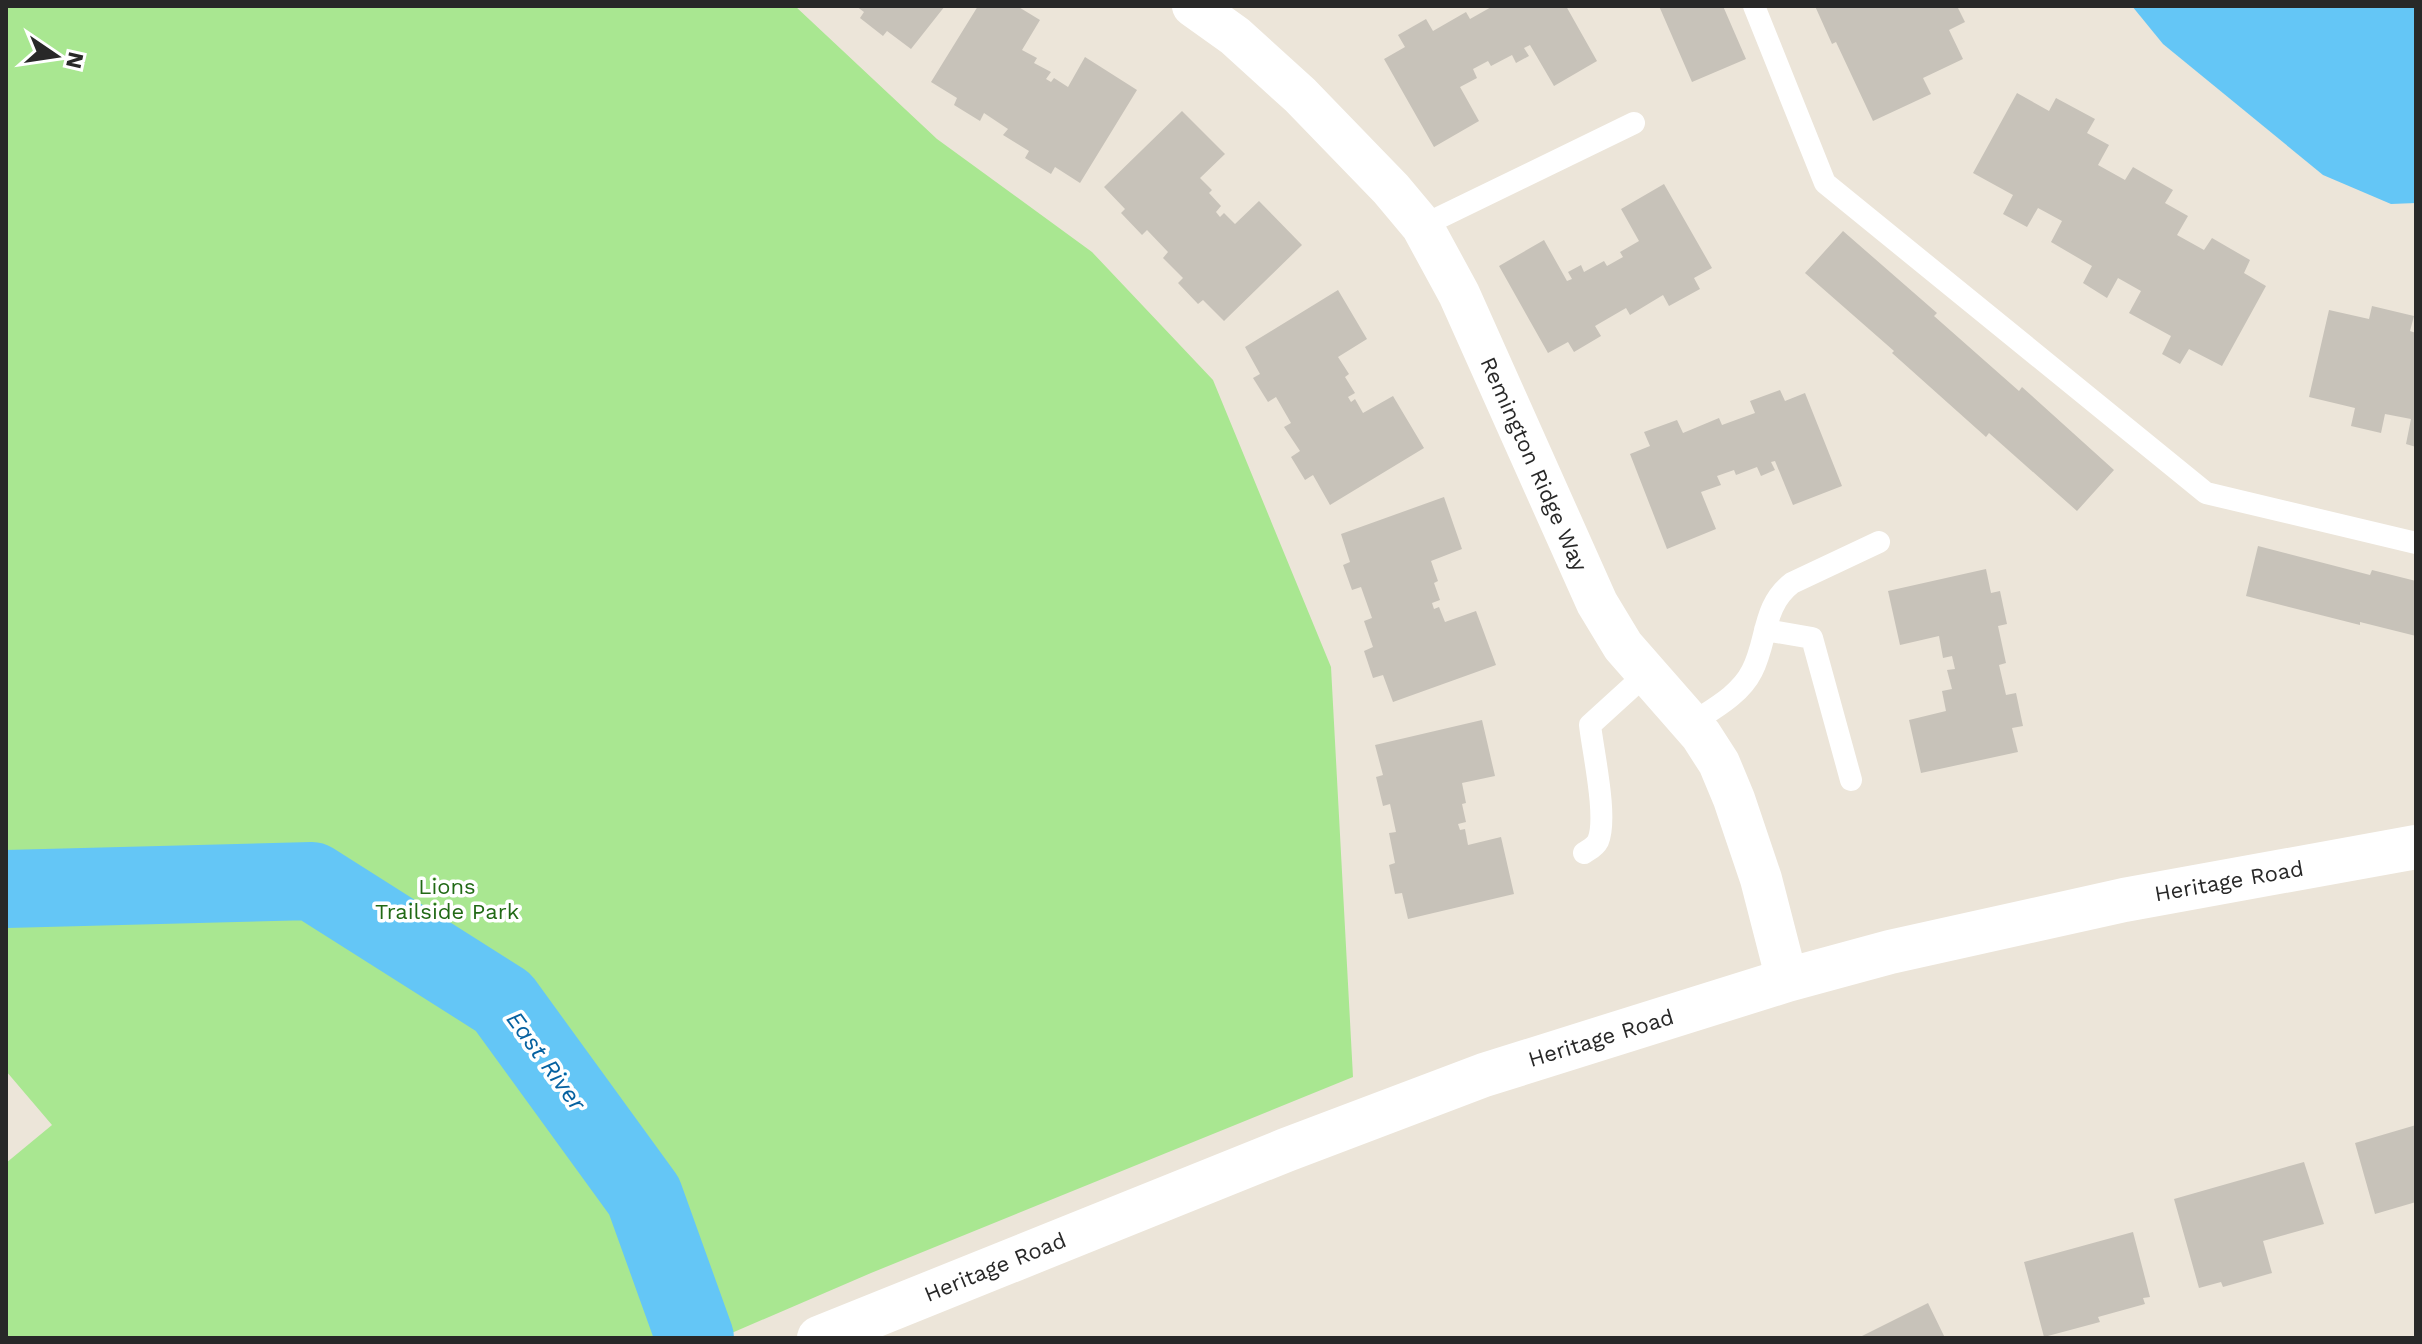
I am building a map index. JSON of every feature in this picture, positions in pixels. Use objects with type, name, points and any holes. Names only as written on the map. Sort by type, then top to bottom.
[{"type":"main road","name":"Heritage Road","points":[[823,1336],[1286,1150],[1484,1075],[1787,980],[1890,952],[2124,900],[2416,847]]},
{"type":"street","name":"Remington Ridge Way","points":[[1212,11],[1300,95],[1391,189],[1422,226],[1459,294],[1597,603],[1623,646],[1692,723],[1711,749],[1734,799],[1761,879],[1787,980]]},
{"type":"lane","points":[[1754,6],[1825,183],[2206,493],[2416,543]]},
{"type":"lane","points":[[1422,226],[1634,123]]},
{"type":"lane","points":[[1692,723],[1742,685],[1757,661],[1772,605],[1780,592],[1792,583],[1879,542]]},
{"type":"lane","points":[[1765,630],[1812,638],[1851,780]]},
{"type":"lane","points":[[1584,853],[1594,848],[1599,840],[1602,819],[1590,725],[1646,674]]},
{"type":"green space","name":"Lions Trailside Park","points":[[6,6],[795,6],[937,139],[1092,252],[1213,380],[1331,667],[1353,1077],[871,1273],[720,1338],[6,1338],[6,1163],[52,1125],[6,1071]]},
{"type":"water","points":[[2132,6],[2416,6],[2416,203],[2391,204],[2323,175],[2163,44]]},
{"type":"building","points":[[856,6],[945,6],[911,49],[887,31],[883,36],[860,18],[864,12]]},
{"type":"building","points":[[978,6],[1017,6],[1040,20],[1022,50],[1037,58],[1034,63],[1051,72],[1046,79],[1051,82],[1054,78],[1068,87],[1085,57],[1137,90],[1080,183],[1055,167],[1051,174],[1025,158],[1029,151],[1003,135],[1008,129],[984,113],[980,121],[954,105],[957,98],[931,82]]},
{"type":"building","points":[[1493,6],[1566,6],[1597,61],[1554,86],[1530,45],[1524,48],[1529,56],[1516,63],[1512,55],[1491,66],[1488,61],[1473,69],[1477,78],[1460,87],[1479,121],[1434,147],[1384,59],[1405,47],[1398,35],[1426,19],[1433,31],[1466,12],[1470,19]]},
{"type":"building","points":[[1659,6],[1723,6],[1746,59],[1692,82]]},
{"type":"building","points":[[1815,6],[1957,6],[1965,22],[1949,30],[1963,59],[1923,78],[1931,94],[1873,121],[1836,42],[1832,44]]},
{"type":"building","points":[[2017,93],[2049,111],[2056,98],[2095,119],[2087,133],[2109,145],[2098,165],[2125,180],[2133,167],[2173,190],[2165,203],[2188,216],[2177,235],[2204,250],[2212,238],[2250,260],[2244,273],[2266,286],[2222,366],[2189,349],[2180,364],[2162,354],[2171,336],[2129,313],[2141,291],[2118,278],[2107,298],[2083,283],[2092,266],[2051,242],[2062,221],[2038,208],[2027,227],[2003,214],[2013,195],[1973,173]]},
{"type":"building","points":[[1182,111],[1225,154],[1200,178],[1221,206],[1216,212],[1220,217],[1224,213],[1235,224],[1259,201],[1302,245],[1224,321],[1203,300],[1198,304],[1178,283],[1183,278],[1163,258],[1168,252],[1147,230],[1142,235],[1121,213],[1125,209],[1104,187]]},
{"type":"building","points":[[1664,184],[1712,268],[1694,278],[1700,289],[1669,306],[1663,295],[1630,315],[1626,308],[1595,326],[1601,336],[1574,352],[1568,342],[1548,353],[1499,266],[1544,240],[1567,281],[1572,279],[1568,272],[1581,265],[1584,272],[1604,261],[1607,266],[1623,257],[1620,252],[1639,241],[1621,209]]},
{"type":"building","points":[[1843,231],[1937,313],[1934,316],[2019,391],[2022,387],[2114,470],[2077,511],[1989,433],[1986,437],[1805,273]]},
{"type":"building","points":[[1338,290],[1367,339],[1338,357],[1349,374],[1345,377],[1355,393],[1348,397],[1351,402],[1355,399],[1363,413],[1393,396],[1424,448],[1330,505],[1313,475],[1305,480],[1291,457],[1300,451],[1284,427],[1291,423],[1276,397],[1268,402],[1253,378],[1260,374],[1245,347]]},
{"type":"building","points":[[2372,306],[2414,316],[2410,331],[2416,333],[2416,447],[2406,444],[2411,419],[2385,414],[2381,433],[2351,426],[2355,408],[2309,397],[2329,310],[2369,319]]},
{"type":"building","points":[[1780,390],[1785,401],[1805,393],[1842,486],[1793,505],[1775,461],[1771,462],[1775,470],[1761,476],[1757,467],[1736,475],[1734,470],[1717,476],[1721,485],[1701,492],[1716,529],[1667,549],[1630,454],[1650,446],[1644,432],[1677,420],[1683,433],[1719,418],[1722,425],[1755,413],[1750,401]]},
{"type":"building","points":[[1444,497],[1462,549],[1431,561],[1440,600],[1432,603],[1434,609],[1439,607],[1445,622],[1476,611],[1496,665],[1393,702],[1383,675],[1373,678],[1364,651],[1373,647],[1364,621],[1372,618],[1361,587],[1352,590],[1343,565],[1350,562],[1341,534]]},
{"type":"building","points":[[2258,546],[2370,575],[2372,570],[2416,581],[2416,636],[2246,596]]},
{"type":"building","points":[[1986,569],[1991,593],[2000,591],[2007,624],[1998,626],[2006,663],[1999,665],[2006,695],[2016,693],[2023,726],[2012,728],[2018,752],[1921,773],[1909,720],[1946,711],[1942,691],[1952,689],[1947,670],[1955,669],[1952,656],[1943,658],[1939,636],[1900,645],[1888,591]]},
{"type":"building","points":[[1482,720],[1495,776],[1462,783],[1466,822],[1458,824],[1460,830],[1465,829],[1468,845],[1501,837],[1514,894],[1408,919],[1402,893],[1395,894],[1389,865],[1395,863],[1389,833],[1396,832],[1390,804],[1383,806],[1376,777],[1383,775],[1375,745]]},
{"type":"building","points":[[2416,1125],[2416,1202],[2375,1214],[2355,1143]]},
{"type":"building","points":[[2304,1162],[2324,1224],[2263,1241],[2272,1273],[2223,1287],[2221,1282],[2199,1288],[2174,1199]]},
{"type":"building","points":[[2133,1232],[2150,1297],[2143,1298],[2145,1304],[2098,1317],[2100,1322],[2044,1337],[2024,1262]]},
{"type":"building","points":[[1928,1303],[1945,1338],[1858,1338]]},
{"type":"waterway","name":"East River","points":[[6,889],[312,881],[503,1002],[644,1196],[695,1338]]}]
